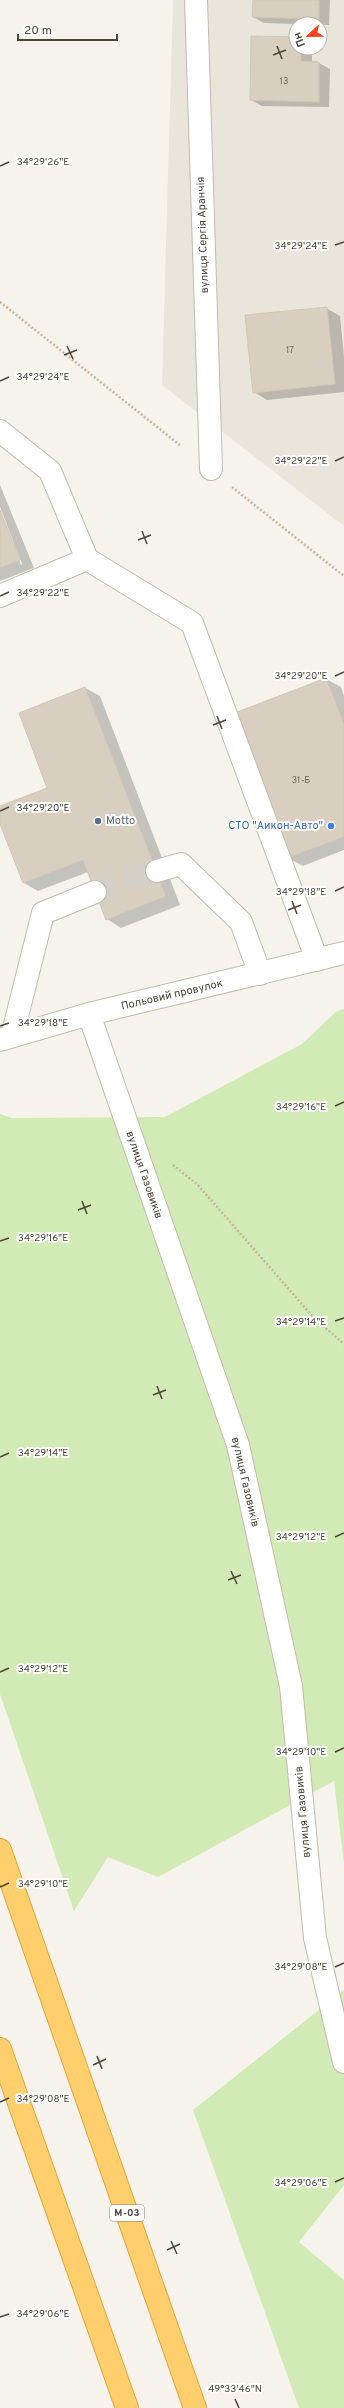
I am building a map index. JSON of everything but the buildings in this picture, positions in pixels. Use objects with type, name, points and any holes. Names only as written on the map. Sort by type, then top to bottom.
[{"type":"highway","name":"М-03","points":[[0,1850],[195,2408]]},
{"type":"highway","points":[[0,2049],[127,2408]]},
{"type":"street","name":"вулиця Сергія Аранчія","points":[[196,0],[211,470]]},
{"type":"street","points":[[0,431],[50,472],[87,559],[192,623],[317,960]]},
{"type":"street","points":[[0,596],[87,559]]},
{"type":"street","points":[[157,871],[181,864],[241,922],[260,974]]},
{"type":"street","points":[[6,1038],[43,913],[95,892]]},
{"type":"street","name":"Польовий провулок","points":[[6,1038],[89,1014],[344,953]]},
{"type":"street","name":"вулиця Газовиків","points":[[89,1014],[238,1445],[292,1686],[315,1938],[344,2062]]},
{"type":"path","points":[[0,302],[344,576]]},
{"type":"path","points":[[172,1165],[197,1184],[314,1318],[344,1344]]},
{"type":"shaded area","points":[[173,0],[344,0],[344,526],[162,385]]},
{"type":"green space","points":[[344,1009],[344,1863],[334,1781],[158,1877],[108,1857],[74,1911],[0,1694],[0,1114],[11,1118],[165,1117],[302,1044],[337,1011]]},
{"type":"green space","points":[[344,1990],[344,2185],[299,2242],[344,2280],[344,2408],[299,2408],[193,2110]]},
{"type":"tunnel","points":[[95,892],[157,871]]},
{"type":"place","name":"Motto","points":[[98,821]]},
{"type":"place","name":"СТО \"Аикон-Авто\"","points":[[331,826]]}]
